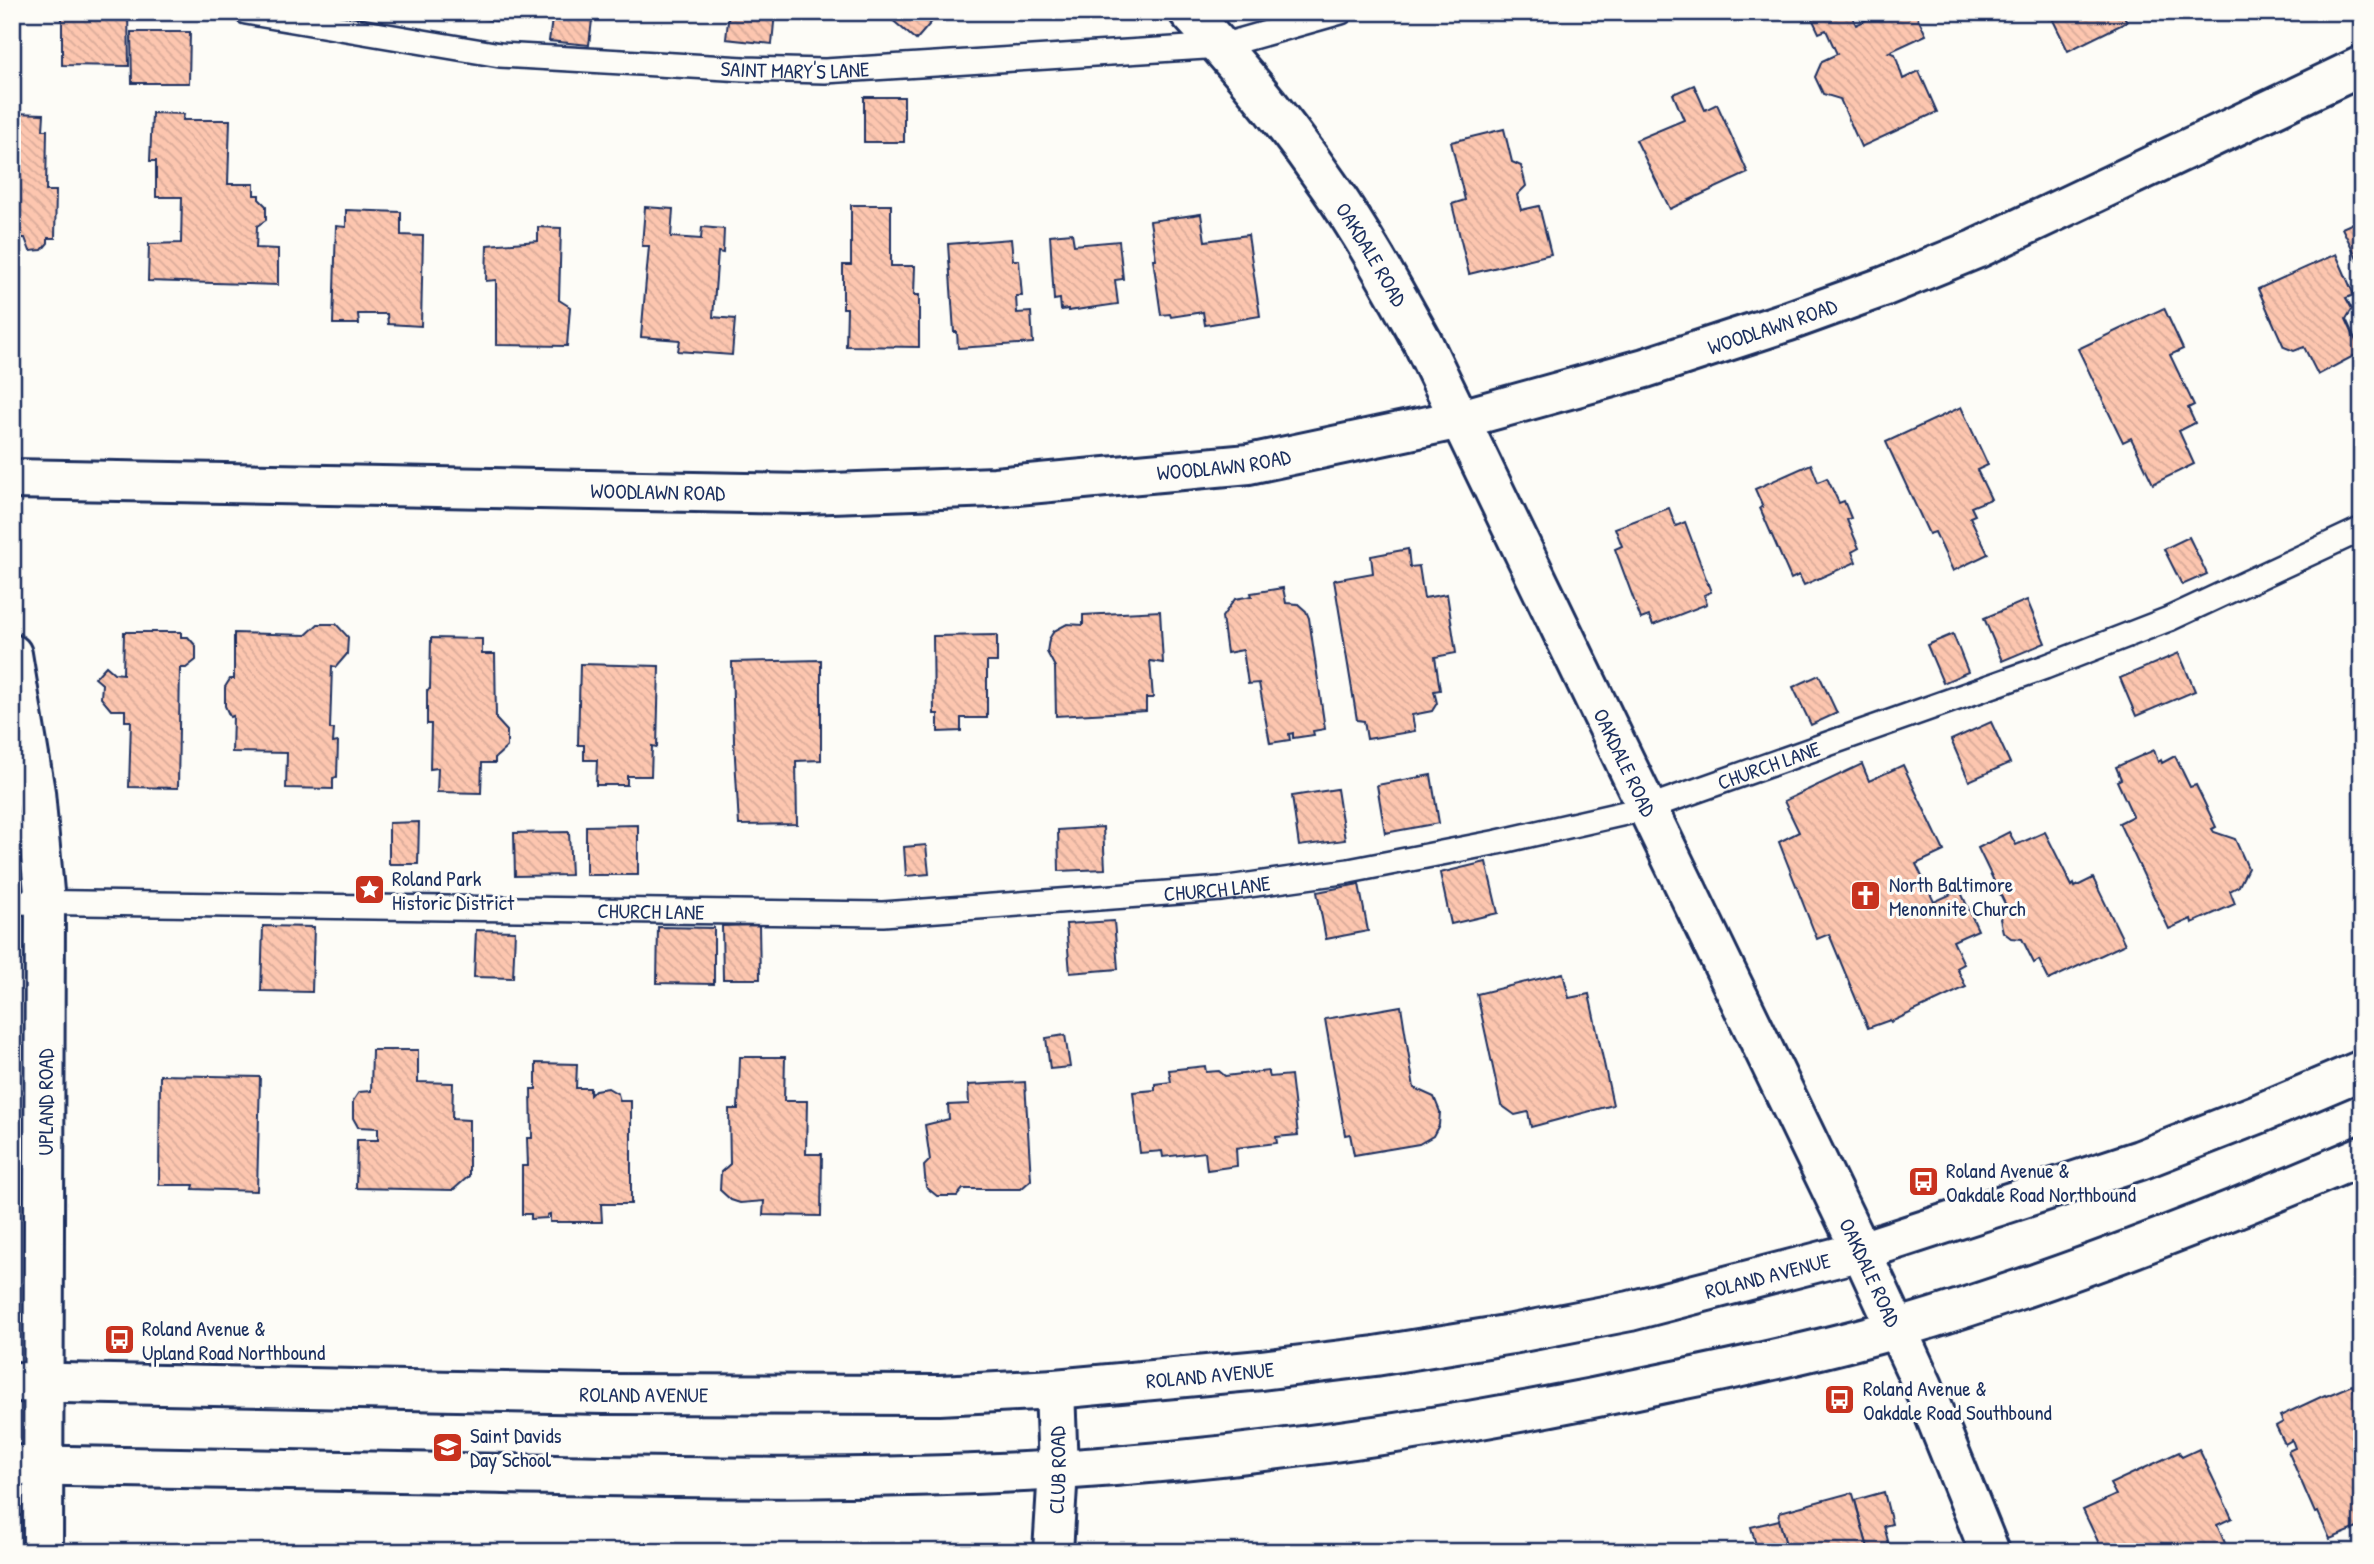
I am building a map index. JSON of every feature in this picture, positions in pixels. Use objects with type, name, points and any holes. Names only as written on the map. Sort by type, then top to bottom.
[{"type":"street","name":"OAKDALE ROAD","points":[[1189,12],[1221,46],[1330,187],[1377,260],[1422,341],[1861,1251],[1897,1328],[1990,1552]]},
{"type":"street","name":"WOODLAWN ROAD","points":[[12,479],[804,494],[995,487],[1249,464],[1461,419],[1644,368],[1789,321],[1976,249],[2362,66]]},
{"type":"street","name":"UPLAND ROAD","points":[[12,654],[35,792],[29,903],[29,1466],[43,1552]]},
{"type":"street","name":"ROLAND AVENUE","points":[[29,1382],[787,1396],[939,1395],[1055,1389],[1261,1370],[1375,1356],[1512,1334],[1630,1311],[1861,1251],[2140,1160],[2362,1070]]},
{"type":"street","points":[[29,1466],[746,1479],[895,1477],[1058,1470],[1262,1451],[1461,1424],[1550,1408],[1766,1362],[1897,1328],[2109,1258],[2226,1214],[2362,1156]]},
{"type":"street","name":"CLUB ROAD","points":[[1053,1552],[1058,1470],[1055,1389]]},
{"type":"lane","name":"SAINT MARY'S LANE","points":[[246,12],[500,55],[825,71],[1221,46],[1341,12]]},
{"type":"lane","name":"CHURCH LANE","points":[[29,903],[883,914],[1221,889],[1349,871],[1499,842],[1647,808],[2045,667],[2169,619],[2362,529]]},
{"type":"building","points":[[62,12],[128,12],[129,66],[62,65]]},
{"type":"building","points":[[441,12],[497,12],[496,21]]},
{"type":"building","points":[[553,12],[593,12],[589,45],[549,41]]},
{"type":"building","points":[[729,12],[775,12],[772,44],[726,39]]},
{"type":"building","points":[[883,12],[940,12],[916,40]]},
{"type":"building","points":[[1850,12],[1856,25],[1883,12],[1915,12],[1926,35],[1889,52],[1895,54],[1903,79],[1919,71],[1937,112],[1861,147],[1840,99],[1823,94],[1815,77],[1822,61],[1837,54],[1826,30],[1819,33],[1810,14]]},
{"type":"building","points":[[2046,12],[2122,12],[2127,22],[2068,51],[2052,18],[2049,19]]},
{"type":"building","points":[[131,32],[190,32],[189,83],[132,83]]},
{"type":"building","points":[[1694,85],[1705,110],[1717,104],[1748,173],[1670,209],[1636,140],[1684,120],[1673,94]]},
{"type":"building","points":[[864,97],[904,97],[904,142],[864,142]]},
{"type":"building","points":[[12,113],[44,114],[43,130],[47,130],[46,191],[56,191],[55,238],[48,238],[48,243],[42,250],[30,251],[25,238],[18,238],[17,251],[12,251]]},
{"type":"building","points":[[152,113],[184,114],[183,120],[230,120],[228,184],[254,184],[254,195],[259,195],[259,199],[266,206],[266,220],[257,226],[256,248],[278,249],[278,285],[148,281],[149,244],[181,243],[182,197],[156,197],[156,161],[150,161]]},
{"type":"building","points":[[1504,129],[1512,162],[1521,166],[1526,186],[1517,195],[1521,210],[1539,206],[1551,254],[1469,274],[1452,204],[1465,200],[1451,142]]},
{"type":"building","points":[[851,205],[891,205],[891,266],[915,266],[914,295],[919,295],[919,347],[846,346],[847,308],[843,308],[843,265],[851,265]]},
{"type":"building","points":[[645,207],[673,209],[671,237],[701,239],[702,227],[724,229],[723,253],[718,252],[713,317],[735,319],[732,355],[678,351],[680,340],[641,337],[649,246],[642,246]]},
{"type":"building","points":[[346,210],[401,212],[401,235],[423,236],[421,326],[388,324],[387,314],[358,314],[359,324],[333,324],[336,226],[346,227]]},
{"type":"building","points":[[1201,214],[1205,241],[1248,235],[1260,316],[1205,325],[1203,312],[1171,317],[1170,314],[1161,315],[1150,221]]},
{"type":"building","points":[[2362,219],[2362,268],[2342,228]]},
{"type":"building","points":[[538,227],[561,228],[559,300],[570,307],[567,346],[496,345],[496,280],[486,281],[487,245],[538,241]]},
{"type":"building","points":[[1072,233],[1074,245],[1119,241],[1123,279],[1115,280],[1118,304],[1068,311],[1061,310],[1060,299],[1054,300],[1050,235]]},
{"type":"building","points":[[1011,239],[1013,260],[1019,260],[1022,296],[1016,296],[1017,313],[1031,312],[1033,343],[958,348],[957,332],[954,332],[948,244]]},
{"type":"building","points":[[2336,254],[2354,295],[2346,298],[2352,309],[2346,319],[2361,352],[2318,375],[2304,347],[2294,351],[2284,347],[2258,289]]},
{"type":"building","points":[[2164,308],[2183,349],[2170,355],[2194,405],[2188,408],[2195,423],[2179,431],[2194,464],[2153,484],[2131,438],[2123,442],[2078,349]]},
{"type":"building","points":[[1961,407],[1988,465],[1977,470],[1991,499],[1971,507],[1975,515],[1970,517],[1988,554],[1953,571],[1935,532],[1929,534],[1886,442]]},
{"type":"building","points":[[1811,464],[1818,482],[1827,478],[1839,503],[1844,501],[1851,518],[1847,520],[1859,548],[1852,552],[1856,562],[1804,585],[1799,575],[1791,579],[1760,508],[1763,507],[1755,489]]},
{"type":"building","points":[[1669,508],[1676,526],[1685,522],[1711,592],[1704,595],[1707,604],[1653,625],[1649,616],[1641,619],[1615,549],[1622,546],[1615,528]]},
{"type":"building","points":[[2189,537],[2207,574],[2182,585],[2164,549]]},
{"type":"building","points":[[1408,549],[1410,567],[1419,566],[1424,598],[1447,594],[1456,653],[1435,657],[1440,690],[1434,691],[1437,703],[1432,711],[1412,715],[1415,731],[1367,739],[1364,721],[1357,720],[1334,580],[1373,573],[1371,556]]},
{"type":"building","points":[[1283,588],[1286,603],[1298,604],[1309,618],[1325,729],[1313,731],[1314,735],[1293,738],[1293,733],[1289,734],[1290,740],[1270,743],[1259,683],[1248,684],[1243,650],[1227,653],[1222,617],[1235,599],[1252,596],[1251,593]]},
{"type":"building","points":[[2027,600],[2045,643],[2002,661],[1984,618]]},
{"type":"building","points":[[1160,611],[1163,663],[1150,661],[1153,698],[1146,698],[1146,711],[1056,716],[1055,667],[1047,652],[1049,639],[1054,631],[1067,624],[1083,625],[1083,615]]},
{"type":"building","points":[[318,624],[336,624],[348,637],[347,654],[336,667],[332,666],[330,729],[334,729],[333,743],[338,742],[337,777],[333,778],[333,789],[286,788],[287,753],[232,752],[233,716],[230,717],[225,706],[225,687],[230,679],[234,679],[234,633],[306,635]]},
{"type":"building","points":[[124,632],[181,632],[181,637],[188,637],[196,646],[196,660],[186,668],[180,668],[178,788],[129,787],[131,721],[125,721],[125,710],[111,710],[101,698],[102,684],[95,678],[106,666],[114,673],[123,674]]},
{"type":"building","points":[[1953,634],[1968,672],[1943,683],[1927,645]]},
{"type":"building","points":[[997,635],[997,662],[987,662],[987,718],[961,718],[961,731],[938,732],[938,714],[934,714],[933,636]]},
{"type":"building","points":[[431,638],[482,639],[482,654],[495,654],[496,719],[507,731],[507,747],[495,758],[495,763],[482,763],[481,793],[437,792],[438,768],[430,769],[431,724],[427,724]]},
{"type":"building","points":[[2179,653],[2195,691],[2136,716],[2120,678]]},
{"type":"building","points":[[821,660],[821,760],[796,761],[797,824],[739,825],[732,662]]},
{"type":"building","points":[[580,664],[659,666],[657,747],[652,746],[651,776],[627,776],[627,785],[596,785],[597,760],[584,760],[584,745],[578,745]]},
{"type":"building","points":[[1819,675],[1837,713],[1811,725],[1793,687]]},
{"type":"building","points":[[1991,722],[2010,763],[1969,781],[1951,740]]},
{"type":"building","points":[[2154,750],[2158,762],[2161,760],[2162,763],[2175,756],[2190,787],[2196,785],[2216,827],[2212,829],[2235,839],[2248,868],[2239,886],[2230,891],[2235,904],[2192,923],[2191,919],[2169,929],[2119,823],[2133,816],[2117,781],[2121,779],[2116,767]]},
{"type":"building","name":"North Baltimore Menonnite Church","points":[[1862,764],[1869,781],[1903,765],[1944,851],[1916,864],[1934,902],[1960,890],[1978,930],[1953,941],[1964,964],[1957,968],[1966,987],[1891,1022],[1890,1020],[1868,1028],[1829,934],[1817,939],[1779,842],[1799,832],[1784,801]]},
{"type":"building","points":[[1431,775],[1439,823],[1385,833],[1377,785]]},
{"type":"building","points":[[1337,789],[1345,840],[1299,846],[1292,796]]},
{"type":"building","points":[[419,822],[418,864],[389,864],[389,823]]},
{"type":"building","points":[[638,825],[638,875],[586,875],[586,826]]},
{"type":"building","points":[[1103,827],[1105,869],[1059,871],[1058,830]]},
{"type":"building","points":[[569,832],[571,875],[515,876],[514,833]]},
{"type":"building","points":[[2009,832],[2016,845],[2045,832],[2072,886],[2093,878],[2125,944],[2049,980],[2039,960],[2034,963],[2022,939],[2011,938],[2003,932],[2000,919],[2007,908],[1978,848]]},
{"type":"building","points":[[926,845],[929,874],[906,876],[904,847]]},
{"type":"building","points":[[1486,862],[1498,913],[1451,924],[1440,873]]},
{"type":"building","points":[[1359,884],[1368,931],[1326,939],[1317,892]]},
{"type":"building","points":[[1114,921],[1118,969],[1070,973],[1066,924]]},
{"type":"building","points":[[759,925],[760,979],[723,979],[722,926]]},
{"type":"building","points":[[263,926],[314,927],[312,992],[261,991]]},
{"type":"building","points":[[658,927],[714,928],[714,984],[657,983]]},
{"type":"building","points":[[476,930],[515,931],[513,978],[474,977]]},
{"type":"building","points":[[1563,973],[1569,998],[1589,994],[1613,1105],[1531,1127],[1528,1112],[1515,1115],[1501,1105],[1477,994]]},
{"type":"building","points":[[1401,1006],[1414,1088],[1434,1097],[1440,1112],[1439,1125],[1433,1136],[1419,1144],[1354,1155],[1350,1134],[1345,1135],[1325,1019]]},
{"type":"building","points":[[1065,1035],[1070,1067],[1050,1069],[1046,1038]]},
{"type":"building","points":[[372,1050],[418,1050],[418,1082],[453,1083],[452,1119],[469,1120],[469,1176],[453,1190],[356,1188],[357,1140],[378,1140],[378,1128],[358,1127],[353,1118],[353,1101],[359,1092],[371,1091]]},
{"type":"building","points":[[740,1057],[785,1057],[784,1101],[807,1101],[806,1154],[822,1154],[821,1216],[763,1215],[764,1201],[740,1203],[731,1200],[720,1190],[721,1172],[730,1164],[729,1109],[738,1109]]},
{"type":"building","points":[[536,1063],[577,1064],[576,1088],[590,1088],[590,1095],[595,1090],[608,1088],[618,1094],[620,1101],[631,1101],[631,1204],[601,1204],[602,1222],[550,1222],[550,1214],[547,1218],[531,1219],[531,1214],[522,1214],[522,1166],[528,1166],[527,1138],[532,1138],[531,1089],[536,1089]]},
{"type":"building","points":[[1205,1066],[1206,1072],[1219,1071],[1225,1076],[1268,1071],[1270,1077],[1291,1075],[1298,1135],[1276,1137],[1277,1143],[1236,1148],[1237,1166],[1207,1170],[1205,1152],[1163,1157],[1162,1151],[1140,1153],[1133,1092],[1155,1090],[1155,1084],[1171,1082],[1169,1070]]},
{"type":"building","points":[[160,1075],[260,1077],[257,1191],[193,1189],[194,1185],[159,1185]]},
{"type":"building","points":[[1025,1082],[1031,1180],[1021,1189],[963,1189],[957,1196],[937,1196],[926,1187],[924,1166],[930,1160],[925,1125],[949,1119],[948,1105],[969,1104],[968,1085]]},
{"type":"building","points":[[2352,1385],[2362,1407],[2362,1526],[2330,1539],[2318,1512],[2315,1513],[2288,1451],[2295,1448],[2292,1440],[2285,1444],[2276,1426],[2283,1422],[2280,1416]]},
{"type":"building","points":[[2199,1449],[2232,1518],[2217,1525],[2229,1552],[2103,1552],[2083,1510],[2116,1495],[2110,1484],[2179,1452],[2182,1457]]},
{"type":"building","points":[[1884,1492],[1892,1524],[1884,1526],[1891,1552],[1869,1552],[1855,1500]]},
{"type":"building","points":[[1853,1494],[1869,1552],[1788,1552],[1779,1520],[1780,1512]]},
{"type":"building","points":[[1779,1520],[1788,1552],[1758,1552],[1751,1527]]},
{"type":"place","name":"Roland Park Historic District","points":[[369,890]]},
{"type":"place","name":"North Baltimore Menonnite Church","points":[[1866,896]]},
{"type":"place","name":"Roland Avenue & Oakdale Road Northbound","points":[[1923,1182]]},
{"type":"place","name":"Roland Avenue & Upland Road Northbound","points":[[119,1340]]},
{"type":"place","name":"Roland Avenue & Oakdale Road Southbound","points":[[1840,1400]]},
{"type":"place","name":"Saint Davids Day School","points":[[447,1447]]}]
